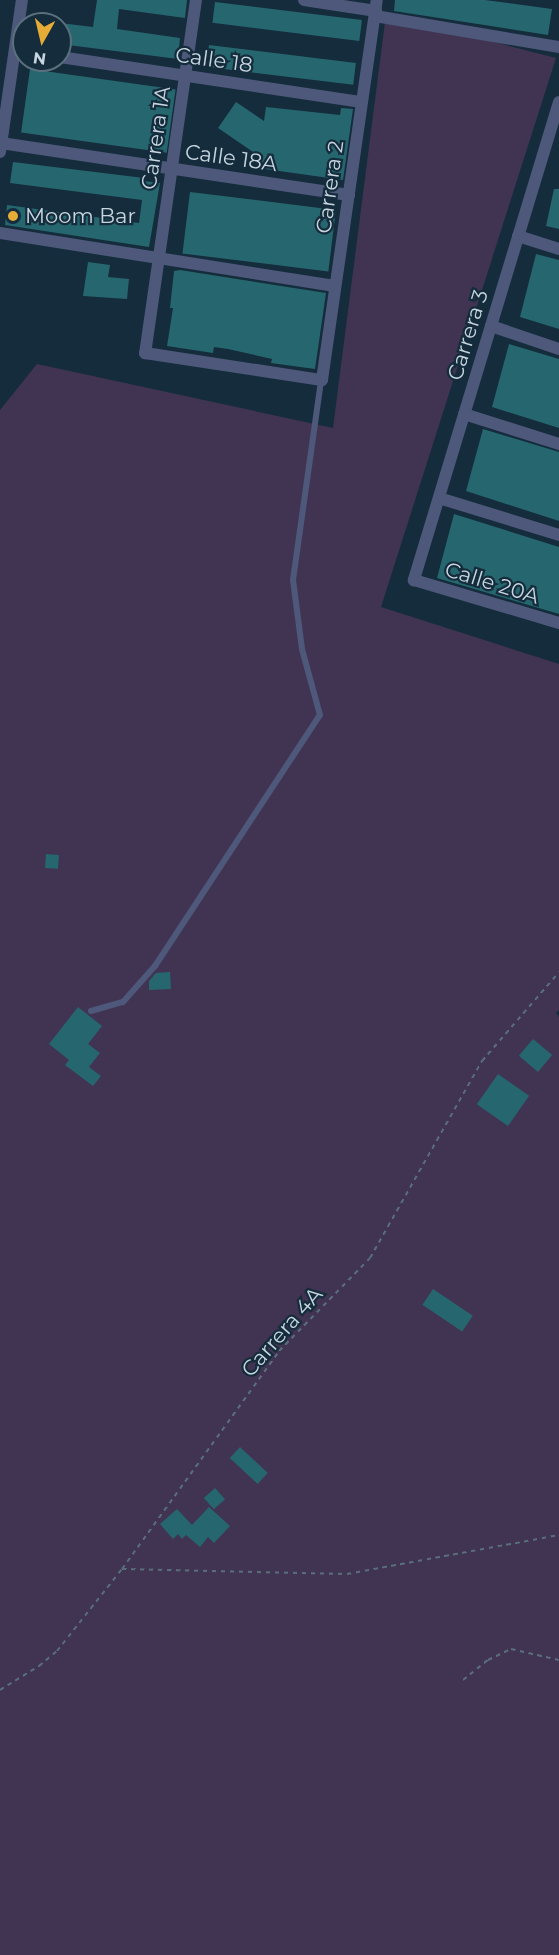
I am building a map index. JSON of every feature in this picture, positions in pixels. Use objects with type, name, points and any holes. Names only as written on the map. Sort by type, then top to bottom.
[{"type":"street","name":"Carrera 1A","points":[[196,0],[145,353],[321,380]]},
{"type":"street","points":[[304,0],[376,9],[559,47]]},
{"type":"street","name":"Carrera 2","points":[[321,380],[376,9]]},
{"type":"street","name":"Calle 18","points":[[72,59],[363,102]]},
{"type":"street","points":[[1,148],[16,72]]},
{"type":"street","name":"Carrera 3","points":[[414,580],[559,102]]},
{"type":"street","points":[[545,147],[559,151]]},
{"type":"street","name":"Calle 18A","points":[[1,148],[172,169],[349,195]]},
{"type":"street","points":[[0,232],[335,286]]},
{"type":"street","points":[[518,236],[559,249]]},
{"type":"street","points":[[491,326],[559,349]]},
{"type":"street","points":[[464,414],[559,444]]},
{"type":"street","points":[[439,498],[559,535]]},
{"type":"street","name":"Calle 20A","points":[[414,580],[559,623]]},
{"type":"lane","points":[[91,1011],[123,1002],[154,966],[320,715],[303,649],[293,580],[321,380]]},
{"type":"path","name":"Carrera 4A","points":[[0,1690],[39,1666],[57,1651],[122,1569],[279,1351],[370,1258],[482,1061],[559,972]]},
{"type":"path","points":[[122,1569],[346,1574],[559,1535]]},
{"type":"path","points":[[463,1680],[488,1660],[511,1649],[559,1660]]},
{"type":"shaded area","points":[[385,22],[459,33],[556,58],[381,607],[559,664],[559,1010],[556,1013],[559,1017],[559,1955],[0,1955],[0,410],[37,364],[333,428]]},
{"type":"building","points":[[97,0],[187,0],[185,18],[119,9],[117,29],[180,38],[178,59],[72,46],[72,24],[93,27]]},
{"type":"building","points":[[395,0],[485,0],[552,9],[548,35],[394,11]]},
{"type":"building","points":[[215,2],[362,20],[359,41],[212,23]]},
{"type":"building","points":[[209,45],[356,63],[353,85],[206,67]]},
{"type":"building","points":[[30,72],[51,72],[176,89],[167,153],[21,132]]},
{"type":"building","points":[[236,102],[264,121],[266,107],[340,115],[341,108],[353,109],[343,180],[258,168],[259,156],[218,128]]},
{"type":"building","points":[[13,162],[144,178],[144,181],[160,183],[149,247],[5,225],[7,205],[139,223],[142,200],[10,183]]},
{"type":"building","points":[[554,189],[559,189],[559,229],[546,226]]},
{"type":"building","points":[[190,192],[336,210],[328,271],[182,254]]},
{"type":"building","points":[[536,254],[559,260],[559,329],[520,317]]},
{"type":"building","points":[[88,262],[110,265],[108,277],[129,279],[127,299],[83,296]]},
{"type":"building","points":[[180,270],[326,293],[315,369],[271,363],[272,359],[228,349],[214,347],[213,353],[167,346],[173,308],[170,308],[174,271]]},
{"type":"building","points":[[509,344],[559,359],[559,428],[492,407]]},
{"type":"building","points":[[483,429],[559,452],[559,521],[466,491]]},
{"type":"building","points":[[454,514],[559,547],[559,614],[437,578]]},
{"type":"building","points":[[46,854],[59,855],[58,869],[45,868]]},
{"type":"building","points":[[170,972],[171,989],[149,990],[149,981],[156,973]]},
{"type":"building","points":[[78,1007],[102,1026],[88,1044],[100,1053],[89,1067],[101,1076],[93,1086],[65,1065],[69,1060],[49,1044]]},
{"type":"building","points":[[533,1039],[552,1055],[538,1072],[519,1056]]},
{"type":"building","points":[[498,1074],[529,1096],[508,1126],[477,1104]]},
{"type":"building","points":[[433,1289],[473,1316],[462,1332],[422,1305]]},
{"type":"building","points":[[240,1447],[268,1473],[258,1484],[230,1458]]},
{"type":"building","points":[[215,1488],[225,1499],[214,1509],[204,1498]]},
{"type":"building","points":[[209,1507],[230,1526],[214,1543],[208,1537],[200,1547],[186,1535],[182,1539],[178,1534],[173,1539],[160,1524],[177,1509],[192,1525]]},
{"type":"place","name":"Moom Bar","points":[[13,216]]}]
